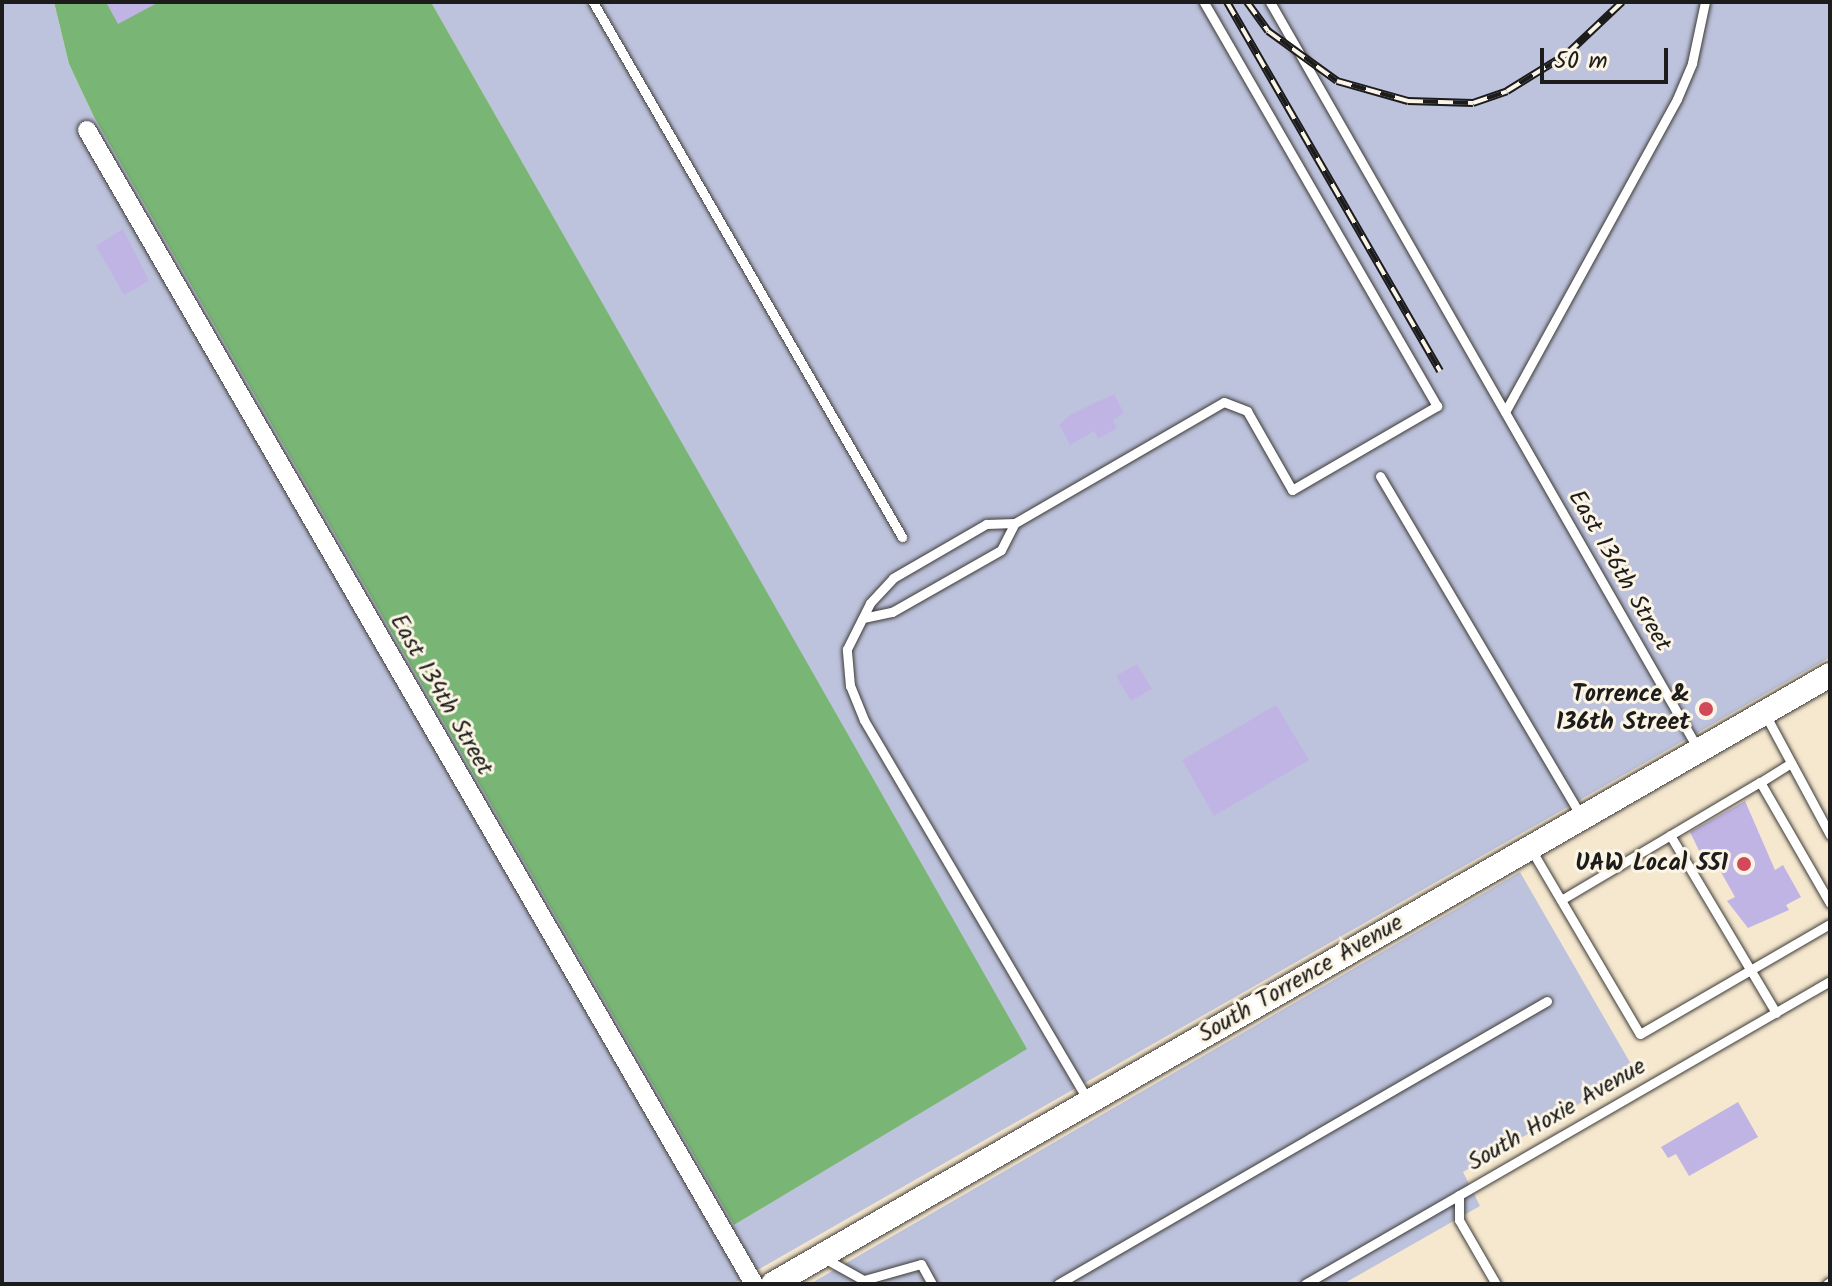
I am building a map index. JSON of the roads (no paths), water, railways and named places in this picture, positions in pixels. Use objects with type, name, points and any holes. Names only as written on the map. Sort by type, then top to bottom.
[{"type":"main road","name":"South Torrence Avenue","points":[[773,1284],[1830,675]]},
{"type":"street","name":"East 134th Street","points":[[87,130],[754,1284]]},
{"type":"lane","points":[[593,2],[902,537]]},
{"type":"lane","points":[[1089,1102],[856,703],[847,649],[863,618],[893,578],[986,524],[1015,523],[1224,402],[1247,411],[1292,490],[1437,406],[1204,2]]},
{"type":"lane","name":"East 136th Street","points":[[1270,2],[1699,750]]},
{"type":"lane","points":[[1505,412],[1677,99],[1692,63],[1705,2]]},
{"type":"lane","points":[[1380,476],[1582,818]]},
{"type":"lane","points":[[863,618],[892,612],[1001,550],[1015,523]]},
{"type":"lane","points":[[1764,713],[1830,835]]},
{"type":"lane","points":[[1561,900],[1791,763]]},
{"type":"lane","points":[[1760,782],[1830,903]]},
{"type":"lane","points":[[1670,835],[1776,1013]]},
{"type":"lane","points":[[1530,848],[1640,1034],[1830,924]]},
{"type":"lane","name":"South Hoxie Avenue","points":[[1305,1284],[1830,981]]},
{"type":"lane","points":[[1058,1284],[1547,1001]]},
{"type":"lane","points":[[1459,1195],[1459,1220],[1496,1284]]},
{"type":"lane","points":[[820,1256],[867,1282],[921,1264],[932,1284]]},
{"type":"railway","points":[[1227,2],[1440,371]]},
{"type":"railway","points":[[1247,2],[1268,31],[1337,81],[1408,101],[1473,103],[1507,91],[1567,54],[1622,2]]},
{"type":"place","name":"Torrence & 136th Street","points":[[1706,709]]},
{"type":"place","name":"UAW Local 551","points":[[1744,864]]}]
